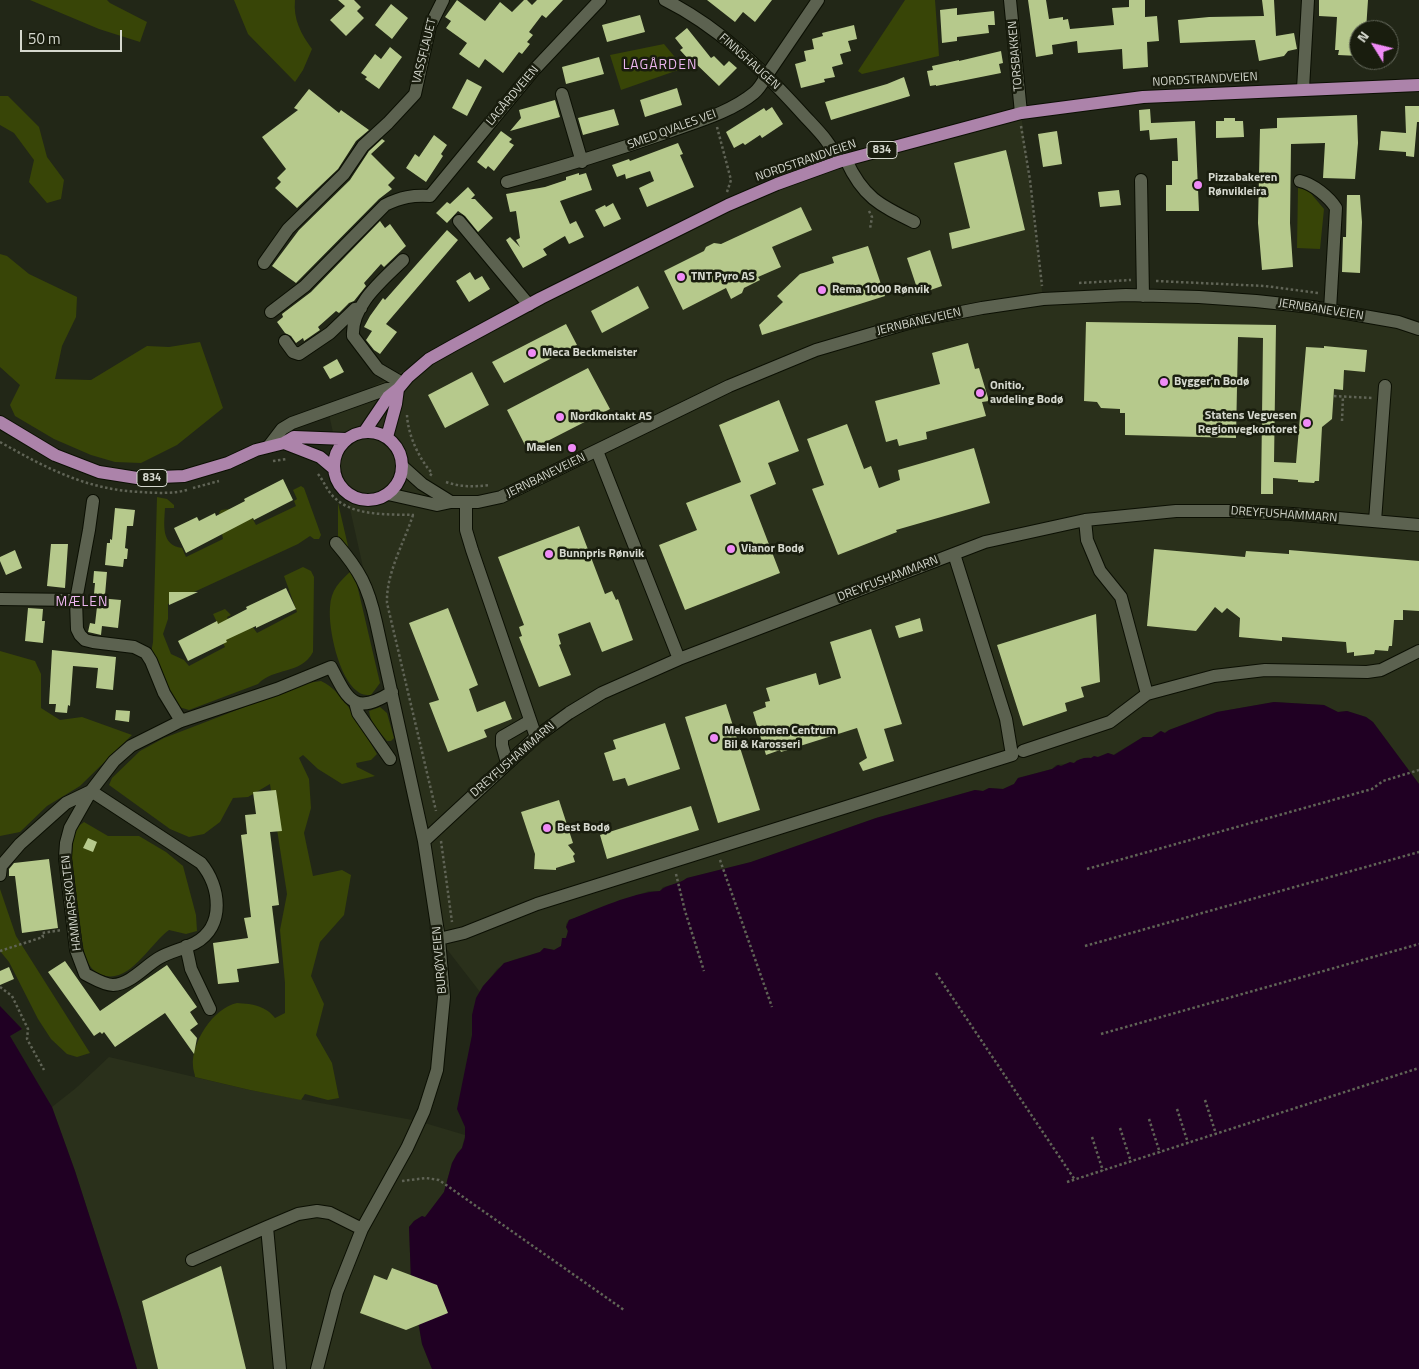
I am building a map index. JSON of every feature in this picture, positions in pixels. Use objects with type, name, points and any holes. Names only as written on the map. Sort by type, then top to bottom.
[{"type":"main road","name":"NORDSTRANDVEIEN","points":[[365,431],[388,396],[429,359],[529,305],[728,204],[842,161],[1021,118],[1144,97],[1303,88],[1419,85]]},
{"type":"main road","points":[[387,437],[400,386]]},
{"type":"main road","name":"834","points":[[0,422],[55,455],[99,472],[137,478],[184,476],[228,463],[256,450],[284,444],[294,437],[346,439],[356,433],[365,431]]},
{"type":"main road","points":[[365,431],[387,437],[397,448],[402,466],[398,482],[388,494]]},
{"type":"main road","points":[[333,468],[336,452],[346,439]]},
{"type":"main road","name":"834","points":[[284,444],[320,457],[333,468],[337,482],[351,496],[360,500],[372,500],[388,494]]},
{"type":"street","name":"VASSFLAUET","points":[[264,263],[288,229],[344,174],[363,146],[388,124],[415,94],[430,26],[443,0]]},
{"type":"street","name":"LAGÅRDVEIEN","points":[[271,312],[305,286],[386,205],[410,196],[430,196],[533,71],[600,0]]},
{"type":"street","name":"FINNSHAUGEN","points":[[665,0],[695,16],[767,74],[828,141],[872,198],[880,205],[914,222]]},
{"type":"street","name":"SMED QVALES VEI","points":[[507,182],[582,162],[715,116],[755,92],[761,86],[767,74],[818,0]]},
{"type":"street","name":"TORSBAKKEN","points":[[1010,0],[1021,118]]},
{"type":"street","points":[[1303,88],[1308,0]]},
{"type":"street","points":[[562,94],[582,162]]},
{"type":"street","points":[[1141,180],[1143,296]]},
{"type":"street","points":[[1300,181],[1309,183],[1333,203],[1336,208],[1330,310]]},
{"type":"street","points":[[460,221],[529,305]]},
{"type":"street","points":[[400,386],[378,369],[353,336],[353,330],[361,308],[377,287],[404,260]]},
{"type":"street","name":"JERNBANEVEIEN","points":[[388,494],[437,505],[451,502],[487,501],[510,494],[729,386],[816,350],[915,321],[982,308],[1043,299],[1143,296],[1199,297],[1256,301],[1330,310],[1398,322],[1419,329]]},
{"type":"street","points":[[286,341],[293,352],[299,354],[317,343],[355,310],[361,308]]},
{"type":"street","points":[[269,446],[282,429],[292,422],[400,386]]},
{"type":"street","points":[[1375,521],[1385,392]]},
{"type":"street","points":[[597,451],[679,659]]},
{"type":"street","name":"JERNBANEVEIEN","points":[[402,466],[425,486],[451,502]]},
{"type":"street","points":[[93,502],[76,600],[76,620],[80,635],[85,640],[134,647],[146,653],[164,693],[181,721]]},
{"type":"street","points":[[466,503],[466,530],[536,737]]},
{"type":"street","name":"DREYFUSHAMMARN","points":[[424,841],[536,737],[569,713],[602,693],[679,659],[985,542],[1085,520],[1176,511],[1292,514],[1419,525]]},
{"type":"street","points":[[1085,520],[1088,540],[1100,571],[1121,597],[1147,694]]},
{"type":"street","name":"BURØYVEIEN","points":[[317,1369],[337,1292],[362,1229],[410,1141],[424,1111],[437,1070],[444,997],[439,940],[424,841],[368,590],[353,562],[336,542]]},
{"type":"street","points":[[439,940],[464,933],[537,904],[1012,755],[1006,718],[954,554]]},
{"type":"street","points":[[0,599],[76,600]]},
{"type":"street","points":[[1023,751],[1110,722],[1147,694],[1214,676],[1265,670],[1367,672],[1381,670],[1419,651]]},
{"type":"street","name":"HAMMARSKOLTEN","points":[[91,791],[201,863],[208,871],[218,905],[216,916],[205,936],[195,943],[160,957],[128,980],[113,985],[101,982],[85,974],[76,950],[65,858],[70,828],[91,791],[114,761],[131,746],[181,721],[276,688],[331,666],[346,696],[355,702]]},
{"type":"street","points":[[390,759],[358,713],[355,702],[367,705],[377,702],[392,692]]},
{"type":"street","points":[[507,763],[502,745],[502,737],[530,720]]},
{"type":"street","points":[[0,875],[1,866],[20,844],[66,803],[91,791]]},
{"type":"street","points":[[186,946],[190,969],[210,1009]]},
{"type":"street","points":[[192,1260],[266,1226],[298,1214],[317,1211],[330,1213],[362,1229]]},
{"type":"street","points":[[266,1226],[280,1369]]},
{"type":"path","points":[[715,116],[718,135],[731,180],[727,193],[728,204]]},
{"type":"path","points":[[1021,118],[1042,274],[1042,286],[1035,286]]},
{"type":"path","points":[[1071,284],[1144,280],[1265,286],[1331,295]]},
{"type":"path","points":[[1334,396],[1385,392]]},
{"type":"path","points":[[1342,421],[1343,396]]},
{"type":"path","points":[[407,412],[410,435],[427,468],[436,476]]},
{"type":"path","points":[[266,462],[290,460]]},
{"type":"path","points":[[317,472],[332,495],[350,508],[364,512],[414,515]]},
{"type":"path","points":[[425,486],[432,473]]},
{"type":"path","points":[[440,479],[456,486],[470,487],[494,484]]},
{"type":"path","points":[[419,501],[388,586],[387,603],[435,802],[439,827]]},
{"type":"path","points":[[1087,869],[1372,790],[1383,781],[1419,770]]},
{"type":"path","points":[[1085,946],[1419,852]]},
{"type":"path","points":[[722,864],[772,1007]]},
{"type":"path","points":[[676,877],[704,971]]},
{"type":"path","points":[[0,951],[43,937],[42,933],[74,928]]},
{"type":"path","points":[[1102,1034],[1419,944]]},
{"type":"path","points":[[936,973],[1075,1180]]},
{"type":"path","points":[[0,987],[12,996],[28,1029],[28,1039],[44,1070]]},
{"type":"path","points":[[1067,1182],[1419,1068]]},
{"type":"path","points":[[1205,1100],[1216,1134]]},
{"type":"path","points":[[1177,1109],[1188,1143]]},
{"type":"path","points":[[1149,1119],[1160,1153]]},
{"type":"path","points":[[1120,1128],[1131,1162]]},
{"type":"path","points":[[1092,1137],[1103,1171]]},
{"type":"path","points":[[402,1181],[426,1178],[439,1180],[624,1310]]},
{"type":"shaded area","points":[[1021,113],[1043,299],[1256,301],[1419,329],[1419,784],[1373,722],[1366,717],[1347,711],[1338,712],[1324,705],[1274,702],[1217,712],[1164,733],[1160,731],[1152,737],[1143,737],[1113,755],[1108,753],[1098,757],[1077,760],[1074,763],[1056,765],[1052,769],[1018,778],[1014,784],[1003,789],[975,790],[876,818],[751,862],[687,878],[681,883],[663,887],[660,891],[649,891],[569,920],[566,924],[568,934],[561,946],[555,950],[544,948],[540,952],[513,960],[497,969],[480,992],[439,939],[424,841],[328,410],[529,305],[795,176]]},
{"type":"shaded area","points":[[1274,702],[1324,705],[1338,712],[1347,711],[1366,717],[1373,722],[1419,784],[1419,1369],[432,1369],[422,1344],[411,1280],[409,1227],[422,1216],[425,1217],[444,1192],[452,1163],[462,1148],[465,1138],[465,1127],[457,1109],[472,1035],[472,1015],[476,998],[483,986],[504,963],[540,952],[544,948],[554,950],[561,946],[562,938],[566,938],[568,931],[566,927],[569,920],[626,898],[660,891],[687,878],[751,862],[876,818],[975,790],[1003,789],[1014,784],[1018,778],[1052,769],[1058,765],[1074,763],[1078,760],[1094,756],[1098,757],[1108,753],[1114,755],[1143,737],[1152,737],[1161,731],[1165,733],[1217,712]]},
{"type":"shaded area","points":[[0,1006],[22,1029],[10,1036],[52,1107],[75,1171],[137,1369],[0,1369]]},
{"type":"shaded area","points":[[109,1057],[250,1090],[418,1121],[465,1135],[462,1148],[452,1163],[444,1192],[425,1218],[422,1216],[409,1227],[411,1280],[422,1344],[432,1369],[137,1369],[75,1171],[52,1107],[76,1088]]},
{"type":"green space","points":[[30,0],[107,0],[147,22],[140,42],[99,29]]},
{"type":"green space","points":[[234,0],[295,0],[295,14],[299,26],[304,38],[312,49],[303,70],[295,82],[248,34]]},
{"type":"green space","points":[[905,0],[935,0],[939,56],[862,74],[858,71]]},
{"type":"green space","points":[[664,44],[684,68],[621,90],[610,55]]},
{"type":"green space","points":[[0,96],[8,96],[39,127],[47,157],[64,180],[61,199],[47,203],[29,182],[34,160],[14,133],[0,125]]},
{"type":"green space","points":[[1298,188],[1308,190],[1324,209],[1320,249],[1297,248]]},
{"type":"green space","points":[[0,254],[7,256],[29,274],[77,297],[76,317],[62,346],[55,379],[91,380],[147,346],[169,347],[200,342],[223,408],[177,445],[141,463],[115,462],[91,455],[54,439],[15,416],[10,405],[20,385],[0,367]]},
{"type":"green space","points":[[301,486],[304,488],[321,535],[319,539],[314,539],[310,536],[298,544],[168,604],[168,619],[163,634],[171,654],[184,660],[189,666],[225,647],[222,641],[225,639],[213,614],[225,609],[231,615],[227,617],[235,633],[252,626],[257,633],[297,612],[284,576],[303,567],[311,571],[314,577],[313,652],[302,664],[272,675],[258,684],[189,710],[179,707],[171,697],[151,653],[153,642],[157,497],[167,499],[174,505],[174,508],[165,508],[165,534],[170,543],[182,548],[186,557],[223,539],[222,534],[227,528],[219,513],[221,510],[229,509],[237,526],[251,516],[256,525],[296,506],[294,501],[297,499],[293,490]]},
{"type":"green space","points":[[338,503],[380,683],[371,695],[360,693],[351,685],[340,665],[333,640],[330,616],[332,596],[339,583],[351,571],[338,542]]},
{"type":"green space","points":[[0,651],[35,661],[41,674],[41,708],[60,720],[82,717],[132,735],[80,786],[47,806],[20,832],[0,836]]},
{"type":"green space","points":[[321,681],[338,694],[345,703],[360,724],[377,754],[371,760],[356,763],[357,767],[375,776],[342,784],[318,769],[303,755],[299,758],[309,779],[311,808],[304,833],[313,876],[342,870],[351,875],[344,915],[320,942],[311,976],[324,1004],[316,1035],[332,1063],[339,1098],[328,1100],[305,1094],[301,1100],[195,1077],[193,1067],[196,1047],[205,1028],[212,1019],[228,1006],[237,1003],[253,1005],[267,1010],[275,1018],[285,1013],[285,983],[280,930],[287,894],[270,784],[248,797],[233,798],[220,822],[204,834],[189,837],[170,829],[109,785],[112,778],[140,751],[164,738],[307,683]]},
{"type":"green space","points":[[380,707],[387,713],[394,738],[391,741],[387,741],[371,719],[369,711]]},
{"type":"green space","points":[[84,822],[108,836],[139,836],[166,852],[183,866],[196,915],[197,931],[186,934],[169,930],[132,967],[124,973],[115,976],[102,975],[95,971],[85,956],[74,889],[72,852],[74,837],[78,827]]},
{"type":"green space","points":[[0,889],[16,936],[90,1053],[77,1057],[67,1054],[51,1039],[38,1019],[9,962],[0,951]]},
{"type":"building","points":[[338,0],[354,0],[361,7],[357,11],[364,18],[346,36],[330,20],[345,6]]},
{"type":"building","points":[[457,0],[485,21],[500,2],[512,12],[524,0],[527,0],[532,5],[537,0],[563,0],[546,18],[542,15],[529,32],[533,35],[527,42],[530,44],[522,54],[519,52],[503,73],[485,59],[479,68],[459,54],[467,43],[446,28],[451,21],[445,17]]},
{"type":"building","points":[[707,0],[772,0],[755,22],[743,12],[735,22]]},
{"type":"building","points":[[1028,0],[1046,0],[1049,19],[1063,17],[1063,20],[1068,19],[1070,29],[1114,25],[1112,8],[1129,7],[1129,0],[1145,0],[1145,17],[1157,16],[1159,41],[1147,42],[1148,67],[1123,69],[1122,49],[1078,53],[1077,41],[1052,45],[1053,54],[1036,57]]},
{"type":"building","points":[[1262,0],[1274,0],[1276,36],[1294,33],[1297,49],[1288,51],[1284,56],[1259,61],[1255,40],[1180,43],[1178,20],[1209,17],[1264,16]]},
{"type":"building","points":[[1319,0],[1368,0],[1367,20],[1349,20],[1349,56],[1338,55],[1339,50],[1335,50],[1337,17],[1319,16]]},
{"type":"building","points":[[391,4],[408,18],[392,39],[375,25]]},
{"type":"building","points":[[957,8],[957,15],[994,11],[995,25],[988,25],[989,33],[957,37],[957,41],[942,43],[940,10]]},
{"type":"building","points":[[640,15],[645,32],[607,42],[602,25]]},
{"type":"building","points":[[854,25],[857,39],[848,41],[851,51],[840,54],[843,64],[832,67],[835,77],[824,79],[825,82],[801,88],[795,64],[806,61],[804,51],[814,49],[812,39],[823,36],[822,33]]},
{"type":"building","points":[[687,28],[711,58],[714,56],[724,66],[729,61],[737,68],[719,86],[680,50],[683,48],[675,38]]},
{"type":"building","points":[[390,47],[402,57],[379,89],[365,79],[367,77],[361,73],[375,54],[381,59]]},
{"type":"building","points":[[1001,51],[1003,63],[999,64],[1001,73],[930,86],[927,71],[933,70],[932,66]]},
{"type":"building","points":[[599,57],[604,74],[566,84],[562,67]]},
{"type":"building","points":[[904,77],[910,96],[831,120],[825,102],[887,84]]},
{"type":"building","points":[[467,79],[482,87],[467,116],[452,108]]},
{"type":"building","points":[[677,88],[682,105],[645,117],[640,100]]},
{"type":"building","points":[[309,89],[339,113],[341,110],[369,130],[356,141],[338,169],[297,208],[275,188],[281,182],[277,178],[286,169],[262,137],[298,110],[294,108]]},
{"type":"building","points":[[555,100],[560,117],[510,131],[521,118],[519,110]]},
{"type":"building","points":[[1405,106],[1419,106],[1419,122],[1417,122],[1414,157],[1406,156],[1406,152],[1379,150],[1381,131],[1406,133]]},
{"type":"building","points":[[772,107],[783,124],[762,138],[760,135],[745,145],[743,143],[734,148],[726,132],[764,108],[766,111]]},
{"type":"building","points":[[614,109],[619,125],[583,135],[578,118]]},
{"type":"building","points":[[1150,109],[1151,123],[1195,121],[1199,211],[1166,211],[1166,185],[1172,185],[1172,161],[1178,161],[1177,138],[1150,140],[1149,130],[1140,131],[1139,110]]},
{"type":"building","points":[[1357,115],[1358,143],[1355,179],[1323,178],[1325,143],[1291,144],[1290,223],[1293,267],[1262,270],[1258,223],[1260,129],[1277,128],[1277,118]]},
{"type":"building","points":[[1224,118],[1235,118],[1235,121],[1243,121],[1244,137],[1216,138],[1216,121],[1224,121]]},
{"type":"building","points":[[501,131],[512,139],[509,142],[514,145],[494,171],[488,166],[486,169],[477,162]]},
{"type":"building","points":[[1057,131],[1062,164],[1043,167],[1038,134]]},
{"type":"building","points":[[434,135],[447,145],[441,154],[443,156],[426,182],[406,168],[415,154],[419,157]]},
{"type":"building","points":[[382,139],[385,141],[371,154],[395,178],[388,185],[392,189],[379,199],[296,283],[272,266],[299,230],[350,180],[369,151]]},
{"type":"building","points":[[678,143],[683,154],[680,155],[694,187],[647,207],[639,188],[654,181],[650,171],[626,179],[625,174],[617,177],[612,165],[629,159],[630,161]]},
{"type":"building","points":[[1006,150],[1025,230],[952,249],[949,233],[970,228],[954,163]]},
{"type":"building","points":[[579,173],[579,175],[586,173],[592,190],[560,201],[570,224],[576,221],[584,237],[569,244],[565,236],[543,249],[547,255],[523,268],[506,240],[510,237],[520,247],[516,240],[520,238],[516,211],[510,212],[506,194],[545,187],[566,180],[566,177]]},
{"type":"building","points":[[468,187],[475,195],[471,199],[475,199],[493,218],[478,232],[465,216],[458,211],[447,223],[436,213],[447,202],[450,204]]},
{"type":"building","points":[[1119,190],[1121,205],[1100,207],[1098,192]]},
{"type":"building","points":[[1347,195],[1360,195],[1362,222],[1360,273],[1342,272],[1343,237],[1346,237]]},
{"type":"building","points":[[613,203],[621,219],[604,227],[595,210]]},
{"type":"building","points":[[801,207],[812,230],[772,247],[781,267],[758,277],[760,280],[744,288],[742,293],[731,299],[726,288],[683,310],[664,271],[704,251],[706,247],[714,243],[721,244]]},
{"type":"building","points":[[380,221],[385,228],[390,224],[406,246],[384,267],[381,264],[364,283],[366,286],[354,301],[349,303],[339,313],[336,311],[318,327],[320,330],[304,341],[303,338],[296,343],[277,322],[283,317],[282,314],[311,292]]},
{"type":"building","points":[[447,230],[458,240],[386,324],[397,332],[380,354],[366,340],[372,331],[364,327],[383,298],[385,300]]},
{"type":"building","points":[[868,246],[885,296],[762,335],[759,325],[783,302],[777,296],[800,274],[834,263],[832,257]]},
{"type":"building","points":[[930,250],[942,286],[919,294],[907,258]]},
{"type":"building","points":[[470,272],[475,280],[482,276],[490,289],[469,302],[456,281]]},
{"type":"building","points":[[638,286],[649,308],[602,333],[591,311]]},
{"type":"building","points":[[1086,322],[1276,325],[1274,462],[1296,463],[1306,347],[1324,348],[1324,346],[1367,350],[1365,372],[1344,370],[1343,390],[1334,389],[1332,419],[1322,427],[1319,481],[1314,483],[1298,482],[1298,480],[1273,478],[1273,494],[1261,494],[1263,338],[1238,337],[1236,438],[1125,435],[1125,413],[1120,413],[1120,409],[1101,408],[1097,402],[1084,401]]},
{"type":"building","points":[[566,324],[577,345],[504,383],[492,362]]},
{"type":"building","points":[[968,343],[975,369],[979,368],[989,401],[982,402],[986,416],[926,432],[927,439],[899,446],[897,439],[886,442],[875,401],[940,384],[932,353]]},
{"type":"building","points":[[337,359],[344,372],[330,379],[323,367]]},
{"type":"building","points":[[588,368],[610,409],[528,451],[507,410]]},
{"type":"building","points":[[472,372],[489,405],[445,428],[428,395]]},
{"type":"building","points":[[779,400],[799,451],[768,463],[776,484],[750,495],[780,573],[685,610],[659,545],[697,530],[686,503],[741,482],[719,425]]},
{"type":"building","points":[[847,424],[864,469],[871,466],[879,488],[900,480],[898,470],[974,448],[990,503],[896,530],[897,532],[838,555],[812,489],[824,485],[807,439]]},
{"type":"building","points":[[283,479],[293,500],[254,520],[253,518],[186,553],[174,528],[197,517],[199,521],[215,513],[216,516]]},
{"type":"building","points":[[115,508],[135,510],[133,526],[127,526],[125,548],[128,549],[127,559],[124,559],[123,567],[105,565],[107,543],[110,543],[110,539],[112,540]]},
{"type":"building","points":[[579,526],[605,594],[612,591],[616,600],[618,599],[633,640],[602,652],[590,622],[558,634],[561,644],[559,645],[571,675],[539,687],[519,637],[522,636],[519,627],[524,625],[498,557]]},
{"type":"building","points":[[51,544],[68,544],[65,588],[47,586]]},
{"type":"building","points":[[1154,549],[1245,557],[1246,551],[1289,554],[1289,550],[1419,561],[1419,611],[1403,610],[1403,620],[1394,620],[1392,646],[1389,646],[1388,651],[1375,650],[1374,654],[1354,656],[1354,652],[1347,653],[1346,642],[1282,637],[1282,641],[1239,637],[1240,618],[1227,608],[1222,613],[1215,607],[1196,631],[1147,626]]},
{"type":"building","points":[[15,550],[22,568],[6,575],[0,557]]},
{"type":"building","points":[[94,571],[107,572],[105,595],[94,594]]},
{"type":"building","points":[[286,588],[296,609],[226,640],[227,642],[188,661],[178,641],[217,621],[218,624],[247,609],[246,607]]},
{"type":"building","points":[[169,592],[198,592],[169,605]]},
{"type":"building","points":[[98,598],[121,600],[118,628],[102,626],[101,635],[88,632],[90,623],[95,624]]},
{"type":"building","points":[[28,608],[43,609],[42,621],[45,621],[43,643],[25,641]]},
{"type":"building","points":[[448,608],[478,685],[469,689],[477,712],[505,701],[512,719],[484,730],[487,737],[448,752],[429,703],[439,700],[409,623]]},
{"type":"building","points":[[1096,614],[1100,682],[1081,687],[1084,697],[1065,703],[1067,711],[1023,726],[997,645]]},
{"type":"building","points":[[920,618],[923,631],[899,638],[895,626]]},
{"type":"building","points":[[871,629],[902,724],[884,729],[894,761],[863,771],[859,763],[867,758],[857,728],[766,755],[753,712],[766,707],[765,702],[770,701],[766,688],[816,673],[819,685],[841,678],[830,642]]},
{"type":"building","points":[[52,650],[116,657],[113,690],[96,688],[98,668],[73,666],[70,706],[68,705],[67,713],[55,712],[56,704],[49,704]]},
{"type":"building","points":[[726,704],[760,810],[718,823],[685,717]]},
{"type":"building","points":[[116,710],[130,711],[129,722],[115,720]]},
{"type":"building","points":[[665,723],[680,769],[628,786],[625,778],[613,781],[604,753],[616,749],[613,740]]},
{"type":"building","points":[[276,790],[282,831],[270,832],[279,905],[272,906],[279,963],[237,969],[239,982],[218,984],[213,943],[248,938],[244,918],[251,917],[241,835],[247,834],[245,815],[256,814],[253,792]]},
{"type":"building","points":[[559,800],[573,843],[568,845],[575,854],[573,856],[575,862],[556,868],[556,870],[534,869],[535,854],[521,812]]},
{"type":"building","points":[[691,806],[699,830],[607,859],[600,835]]},
{"type":"building","points":[[88,838],[97,842],[93,852],[83,848]]},
{"type":"building","points":[[49,859],[58,928],[22,933],[15,876],[9,876],[9,869],[14,863]]},
{"type":"building","points":[[65,961],[100,1011],[167,965],[197,1007],[190,1012],[198,1024],[190,1030],[197,1038],[194,1054],[165,1013],[115,1047],[104,1032],[94,1036],[48,972]]},
{"type":"building","points":[[9,967],[14,979],[0,985],[0,971]]},
{"type":"building","points":[[221,1266],[246,1369],[158,1369],[142,1301]]},
{"type":"building","points":[[392,1268],[437,1285],[448,1313],[406,1330],[360,1313],[374,1275],[387,1280]]},
{"type":"place","name":"Pizzabakeren Rønvikleira","points":[[1198,185]]},
{"type":"place","name":"TNT Pyro AS","points":[[681,277]]},
{"type":"place","name":"Rema 1000 Rønvik","points":[[822,290]]},
{"type":"place","name":"Meca Beckmeister","points":[[532,353]]},
{"type":"place","name":"Bygger'n Bodø","points":[[1164,382]]},
{"type":"place","name":"Onitio, avdeling Bodø","points":[[980,393]]},
{"type":"place","name":"Nordkontakt AS","points":[[560,417]]},
{"type":"place","name":"Statens Vegvesen Regionvegkontoret","points":[[1307,423]]},
{"type":"place","name":"Mælen","points":[[572,448]]},
{"type":"place","name":"Vianor Bodø","points":[[731,549]]},
{"type":"place","name":"Bunnpris Rønvik","points":[[549,554]]},
{"type":"place","name":"Mekonomen Centrum Bil & Karosseri","points":[[714,738]]},
{"type":"place","name":"Best Bodø","points":[[547,828]]},
{"type":"district","name":"LAGÅRDEN","points":[[660,66]]},
{"type":"district","name":"MÆLEN","points":[[82,603]]}]
